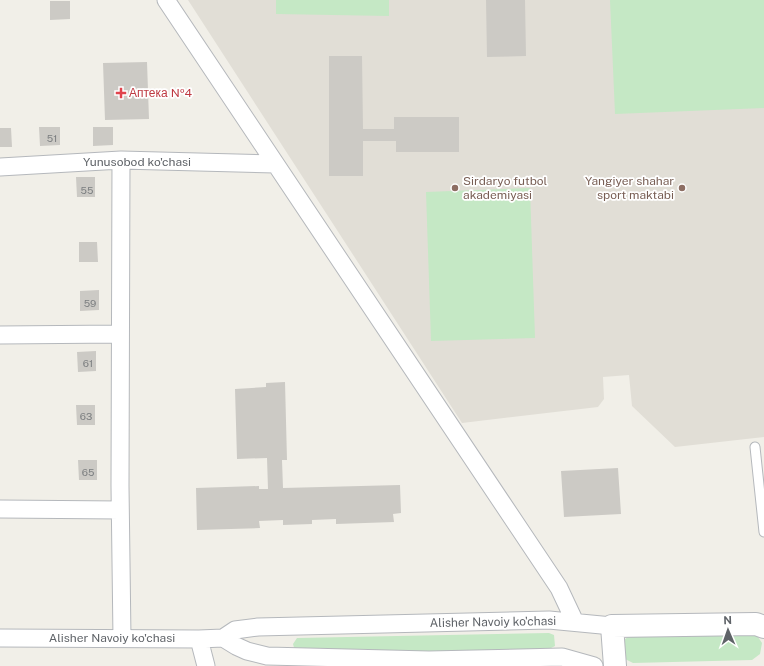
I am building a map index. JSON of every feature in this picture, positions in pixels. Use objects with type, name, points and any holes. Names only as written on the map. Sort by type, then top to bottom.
[{"type":"street","points":[[166,0],[559,588],[574,622]]},
{"type":"street","points":[[121,160],[120,510],[122,638]]},
{"type":"street","name":"Yunusobod ko'chasi","points":[[0,167],[121,160],[275,164]]},
{"type":"street","points":[[0,335],[120,334]]},
{"type":"street","points":[[0,509],[120,510]]},
{"type":"street","name":"Alisher Navoiy ko'chasi","points":[[0,638],[199,639],[223,638],[235,630],[258,627],[549,620],[612,626],[756,624],[764,627]]},
{"type":"street","points":[[612,626],[615,666]]},
{"type":"street","points":[[223,638],[241,649],[267,656],[429,660],[562,657],[594,666]]},
{"type":"street","points":[[199,639],[206,666]]},
{"type":"lane","points":[[755,446],[764,532]]},
{"type":"shaded area","name":"Sirdaryo futbol akademiyasi","points":[[188,0],[764,0],[764,437],[675,447],[632,406],[629,375],[603,377],[604,399],[598,407],[462,423]]},
{"type":"green space","points":[[276,0],[389,0],[389,16],[276,14]]},
{"type":"green space","points":[[610,0],[764,0],[764,108],[615,114]]},
{"type":"green space","points":[[530,188],[535,338],[431,341],[426,192]]},
{"type":"green space","points":[[549,633],[554,635],[555,646],[549,649],[302,656],[295,651],[293,644],[297,638]]},
{"type":"green space","points":[[750,633],[758,637],[762,643],[760,654],[752,660],[633,663],[625,659],[623,641],[631,634]]},
{"type":"building","points":[[486,0],[525,0],[526,56],[487,57]]},
{"type":"building","points":[[50,1],[70,1],[70,19],[50,20]]},
{"type":"building","points":[[329,56],[362,56],[363,129],[394,129],[394,117],[459,117],[459,152],[396,152],[396,141],[363,141],[363,176],[329,176]]},
{"type":"building","points":[[147,62],[149,119],[105,120],[103,63]]},
{"type":"building","points":[[39,127],[60,127],[60,145],[40,146]]},
{"type":"building","points":[[93,127],[113,127],[113,145],[93,146]]},
{"type":"building","points":[[0,128],[11,128],[12,147],[0,147]]},
{"type":"building","points":[[76,177],[95,177],[95,197],[77,197]]},
{"type":"building","points":[[79,242],[97,242],[98,262],[79,262]]},
{"type":"building","points":[[99,290],[99,310],[80,311],[80,291]]},
{"type":"building","points":[[96,351],[96,371],[78,372],[77,352]]},
{"type":"building","points":[[285,382],[287,460],[282,460],[283,488],[400,485],[401,513],[393,514],[394,522],[336,524],[336,519],[312,520],[312,524],[283,525],[283,520],[259,521],[260,528],[197,530],[196,488],[259,486],[259,489],[268,489],[267,458],[237,459],[235,389],[266,387],[266,383]]},
{"type":"building","points":[[76,405],[95,405],[95,425],[77,425]]},
{"type":"building","points":[[78,460],[97,460],[97,480],[79,480]]},
{"type":"building","points":[[618,468],[621,514],[564,517],[561,471]]},
{"type":"place","name":"Аптека №4","points":[[121,93]]},
{"type":"place","name":"Sirdaryo futbol akademiyasi","points":[[455,188]]},
{"type":"place","name":"Yangiyer shahar sport maktabi","points":[[682,188]]}]
